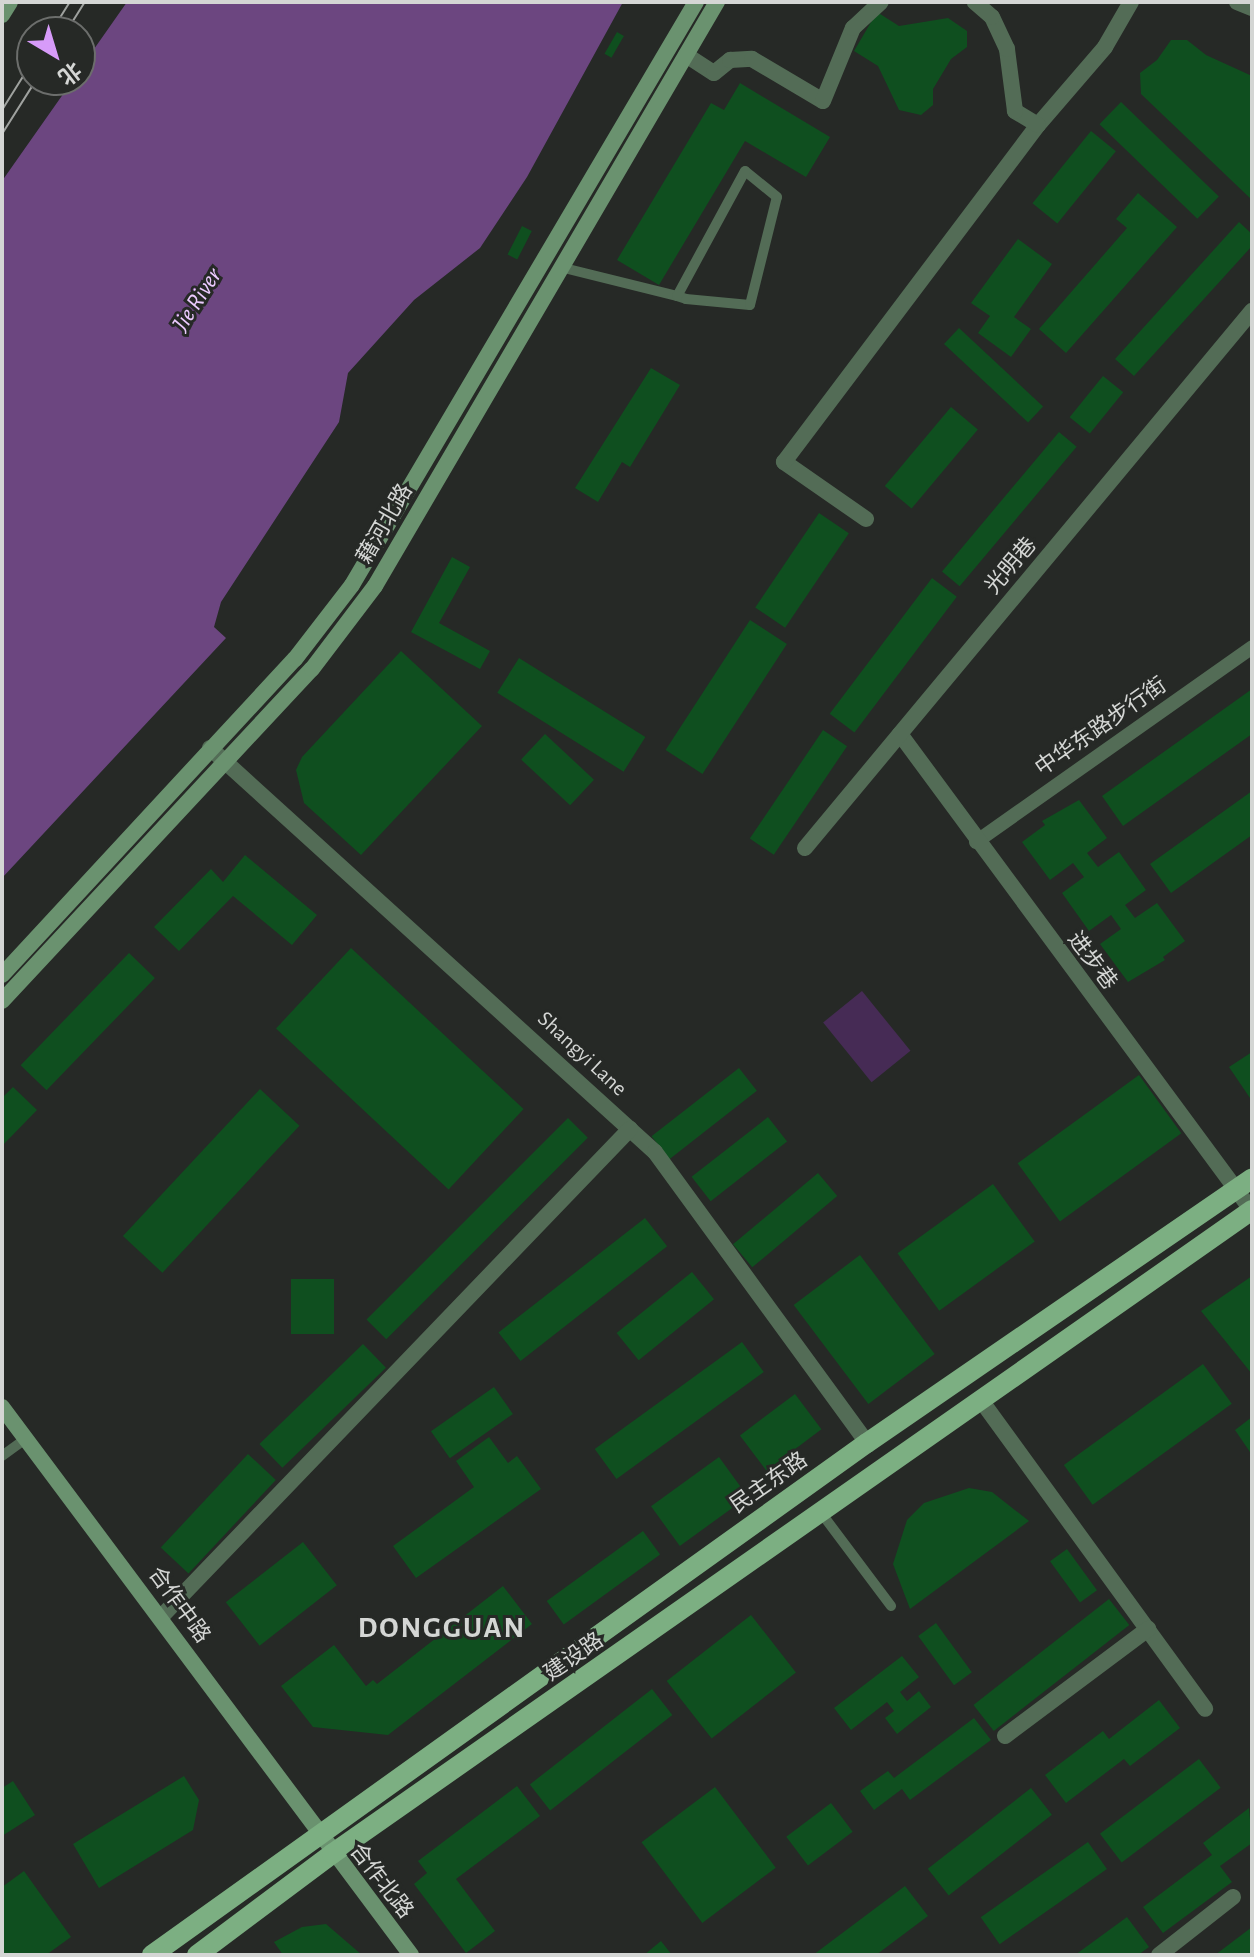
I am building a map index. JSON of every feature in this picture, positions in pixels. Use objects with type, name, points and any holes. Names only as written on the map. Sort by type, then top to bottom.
[{"type":"main road","points":[[2,15],[10,2]]},
{"type":"main road","name":"藉河北路","points":[[2,975],[295,659],[352,585],[696,2]]},
{"type":"main road","name":"藉河北路","points":[[2,1001],[312,669],[375,586],[717,2]]},
{"type":"main road","name":"民主东路","points":[[318,1832],[867,1443],[1252,1178]]},
{"type":"main road","points":[[983,1403],[1252,1210]]},
{"type":"main road","name":"建设路","points":[[197,1955],[332,1854],[983,1403]]},
{"type":"main road","name":"合作中路","points":[[2,1407],[318,1832]]},
{"type":"main road","points":[[152,1955],[318,1832]]},
{"type":"main road","name":"合作北路","points":[[318,1832],[411,1955]]},
{"type":"street","points":[[686,55],[714,73],[730,60],[752,59],[823,101],[853,28],[881,2]]},
{"type":"street","points":[[975,2],[992,17],[1007,49],[1015,111],[1038,125]]},
{"type":"street","points":[[866,519],[784,462],[1038,125],[1105,47],[1131,2]]},
{"type":"street","points":[[1237,2],[1252,8]]},
{"type":"street","name":"光明巷","points":[[805,848],[1252,311]]},
{"type":"street","name":"中华东路步行街","points":[[976,842],[1252,647]]},
{"type":"street","name":"进步巷","points":[[900,734],[976,842],[1252,1210]]},
{"type":"street","name":"Shangyi Lane","points":[[210,748],[655,1152],[867,1443]]},
{"type":"street","points":[[161,1617],[630,1129]]},
{"type":"street","points":[[983,1403],[1205,1709]]},
{"type":"street","points":[[1005,1736],[1148,1629]]},
{"type":"street","points":[[1159,1955],[1233,1897]]},
{"type":"lane","points":[[564,268],[677,296],[750,305],[777,197],[745,171],[677,296]]},
{"type":"lane","points":[[2,1456],[27,1438]]},
{"type":"lane","points":[[822,1514],[891,1606]]},
{"type":"shaded area","points":[[862,991],[910,1051],[872,1082],[823,1022]]},
{"type":"water","name":"Jie River","points":[[127,2],[623,2],[527,177],[480,248],[414,300],[348,373],[339,422],[221,602],[214,627],[226,638],[2,878],[2,181],[62,96],[96,96],[96,46]]},
{"type":"building","points":[[877,12],[899,26],[948,18],[967,31],[967,47],[951,59],[933,89],[933,105],[921,115],[899,110],[878,66],[854,51]]},
{"type":"building","points":[[617,32],[624,36],[611,58],[604,54]]},
{"type":"building","points":[[1171,40],[1187,40],[1206,55],[1252,76],[1252,200],[1141,94],[1140,73],[1157,60]]},
{"type":"building","points":[[740,83],[830,137],[806,177],[745,141],[659,285],[617,260],[711,103],[724,110]]},
{"type":"building","points":[[1121,102],[1219,196],[1197,219],[1099,124]]},
{"type":"building","points":[[1091,131],[1116,151],[1057,223],[1032,203]]},
{"type":"building","points":[[1138,193],[1177,227],[1066,353],[1039,329],[1127,228],[1116,219]]},
{"type":"building","points":[[1239,222],[1252,234],[1252,246],[1134,376],[1115,359]]},
{"type":"building","points":[[522,226],[532,231],[517,260],[507,255]]},
{"type":"building","points":[[1018,239],[1052,264],[1014,317],[1031,329],[1011,357],[978,333],[990,316],[971,303]]},
{"type":"building","points":[[959,328],[1043,406],[1028,423],[944,344]]},
{"type":"building","points":[[651,368],[680,385],[630,467],[622,462],[598,502],[575,488]]},
{"type":"building","points":[[1103,376],[1123,392],[1090,434],[1070,417]]},
{"type":"building","points":[[951,407],[978,429],[912,508],[885,486]]},
{"type":"building","points":[[1059,432],[1077,447],[960,586],[942,571]]},
{"type":"building","points":[[819,513],[849,533],[785,628],[755,608]]},
{"type":"building","points":[[452,557],[470,567],[439,623],[490,651],[480,669],[411,632]]},
{"type":"building","points":[[932,578],[957,597],[854,732],[830,714]]},
{"type":"building","points":[[750,620],[787,644],[702,774],[666,750]]},
{"type":"building","points":[[401,651],[482,726],[361,855],[304,803],[296,770],[302,757]]},
{"type":"building","points":[[519,658],[645,737],[624,772],[497,693]]},
{"type":"building","points":[[1252,689],[1252,734],[1123,826],[1102,796]]},
{"type":"building","points":[[823,730],[847,746],[774,855],[750,839]]},
{"type":"building","points":[[545,734],[594,780],[570,805],[521,760]]},
{"type":"building","points":[[1252,791],[1252,835],[1171,893],[1150,864]]},
{"type":"building","points":[[1079,800],[1107,838],[1087,853],[1098,867],[1119,852],[1146,890],[1125,905],[1135,918],[1157,903],[1185,941],[1163,957],[1165,960],[1128,982],[1100,944],[1121,929],[1111,915],[1089,931],[1062,893],[1084,877],[1073,863],[1050,880],[1022,842],[1045,825],[1042,821]]},
{"type":"building","points":[[245,855],[317,915],[292,945],[233,896],[179,951],[154,927],[211,869],[223,882]]},
{"type":"building","points":[[351,948],[524,1109],[449,1189],[276,1028]]},
{"type":"building","points":[[129,953],[155,978],[47,1090],[21,1065]]},
{"type":"building","points":[[1252,1052],[1252,1101],[1229,1067]]},
{"type":"building","points":[[739,1068],[757,1091],[669,1159],[652,1136]]},
{"type":"building","points":[[1139,1075],[1181,1133],[1060,1221],[1018,1163]]},
{"type":"building","points":[[13,1087],[37,1110],[2,1146],[2,1098]]},
{"type":"building","points":[[260,1089],[299,1126],[162,1273],[123,1236]]},
{"type":"building","points":[[768,1117],[787,1141],[711,1201],[692,1177]]},
{"type":"building","points":[[568,1118],[588,1138],[386,1339],[366,1320]]},
{"type":"building","points":[[818,1173],[837,1196],[752,1267],[733,1244]]},
{"type":"building","points":[[993,1184],[1035,1241],[939,1311],[898,1253]]},
{"type":"building","points":[[645,1218],[667,1246],[521,1361],[498,1333]]},
{"type":"building","points":[[860,1255],[935,1354],[868,1404],[794,1305]]},
{"type":"building","points":[[692,1272],[714,1299],[639,1360],[617,1333]]},
{"type":"building","points":[[1252,1276],[1252,1374],[1201,1311]]},
{"type":"building","points":[[291,1279],[334,1279],[334,1334],[291,1334]]},
{"type":"building","points":[[742,1342],[764,1372],[617,1479],[595,1449]]},
{"type":"building","points":[[363,1344],[386,1368],[282,1468],[259,1444]]},
{"type":"building","points":[[1203,1364],[1232,1404],[1093,1505],[1064,1465]]},
{"type":"building","points":[[494,1387],[513,1414],[450,1458],[431,1431]]},
{"type":"building","points":[[795,1394],[821,1429],[766,1471],[740,1436]]},
{"type":"building","points":[[1252,1417],[1252,1455],[1235,1430]]},
{"type":"building","points":[[489,1437],[508,1463],[517,1456],[541,1489],[416,1578],[393,1546],[474,1487],[456,1461]]},
{"type":"building","points":[[248,1454],[276,1480],[188,1574],[161,1548]]},
{"type":"building","points":[[719,1457],[748,1497],[680,1546],[651,1506]]},
{"type":"building","points":[[969,1488],[992,1492],[1029,1521],[910,1609],[893,1564],[907,1520],[924,1503]]},
{"type":"building","points":[[643,1531],[660,1554],[564,1624],[547,1601]]},
{"type":"building","points":[[303,1542],[337,1585],[260,1646],[226,1602]]},
{"type":"building","points":[[1067,1549],[1097,1590],[1080,1603],[1050,1561]]},
{"type":"building","points":[[503,1586],[532,1624],[388,1735],[313,1727],[281,1686],[334,1645],[366,1686],[373,1680],[377,1684]]},
{"type":"building","points":[[1109,1599],[1129,1625],[994,1731],[973,1705]]},
{"type":"building","points":[[751,1615],[796,1673],[712,1738],[667,1681]]},
{"type":"building","points":[[936,1623],[972,1672],[954,1685],[918,1636]]},
{"type":"building","points":[[902,1656],[919,1677],[900,1692],[907,1701],[919,1691],[931,1707],[897,1734],[885,1718],[894,1711],[887,1702],[851,1730],[834,1708]]},
{"type":"building","points":[[652,1689],[672,1715],[550,1810],[530,1784]]},
{"type":"building","points":[[1159,1700],[1180,1728],[1130,1766],[1124,1759],[1066,1803],[1045,1775],[1103,1731],[1109,1739]]},
{"type":"building","points":[[974,1718],[991,1740],[910,1800],[902,1789],[874,1810],[860,1791],[888,1771],[894,1778]]},
{"type":"building","points":[[1199,1759],[1221,1788],[1122,1862],[1100,1834]]},
{"type":"building","points":[[184,1776],[199,1800],[193,1830],[99,1888],[73,1844]]},
{"type":"building","points":[[13,1781],[35,1815],[2,1836],[2,1788]]},
{"type":"building","points":[[517,1786],[540,1816],[456,1879],[495,1931],[466,1953],[414,1884],[427,1873],[418,1861]]},
{"type":"building","points":[[715,1787],[776,1868],[702,1923],[642,1842]]},
{"type":"building","points":[[1031,1788],[1052,1815],[949,1895],[928,1869]]},
{"type":"building","points":[[831,1803],[853,1832],[808,1865],[786,1837]]},
{"type":"building","points":[[1249,1808],[1252,1843],[1220,1866],[1232,1882],[1163,1933],[1143,1907],[1212,1855],[1203,1843]]},
{"type":"building","points":[[1088,1842],[1107,1869],[1000,1944],[981,1917]]},
{"type":"building","points":[[24,1871],[71,1937],[46,1955],[2,1955],[2,1887]]},
{"type":"building","points":[[905,1886],[928,1916],[876,1955],[813,1955]]},
{"type":"building","points":[[1127,1917],[1149,1947],[1138,1955],[1075,1955]]},
{"type":"building","points":[[326,1924],[362,1955],[283,1955],[274,1942],[302,1927]]},
{"type":"building","points":[[1252,1927],[1252,1955],[1215,1955]]},
{"type":"building","points":[[661,1941],[672,1955],[644,1955]]},
{"type":"tram line","points":[[61,16],[70,2]]},
{"type":"tram line","points":[[76,16],[85,2]]},
{"type":"tram line","points":[[2,110],[16,88]]},
{"type":"tram line","points":[[2,134],[26,96]]},
{"type":"district","name":"DONGGUAN","points":[[442,1628]]}]
